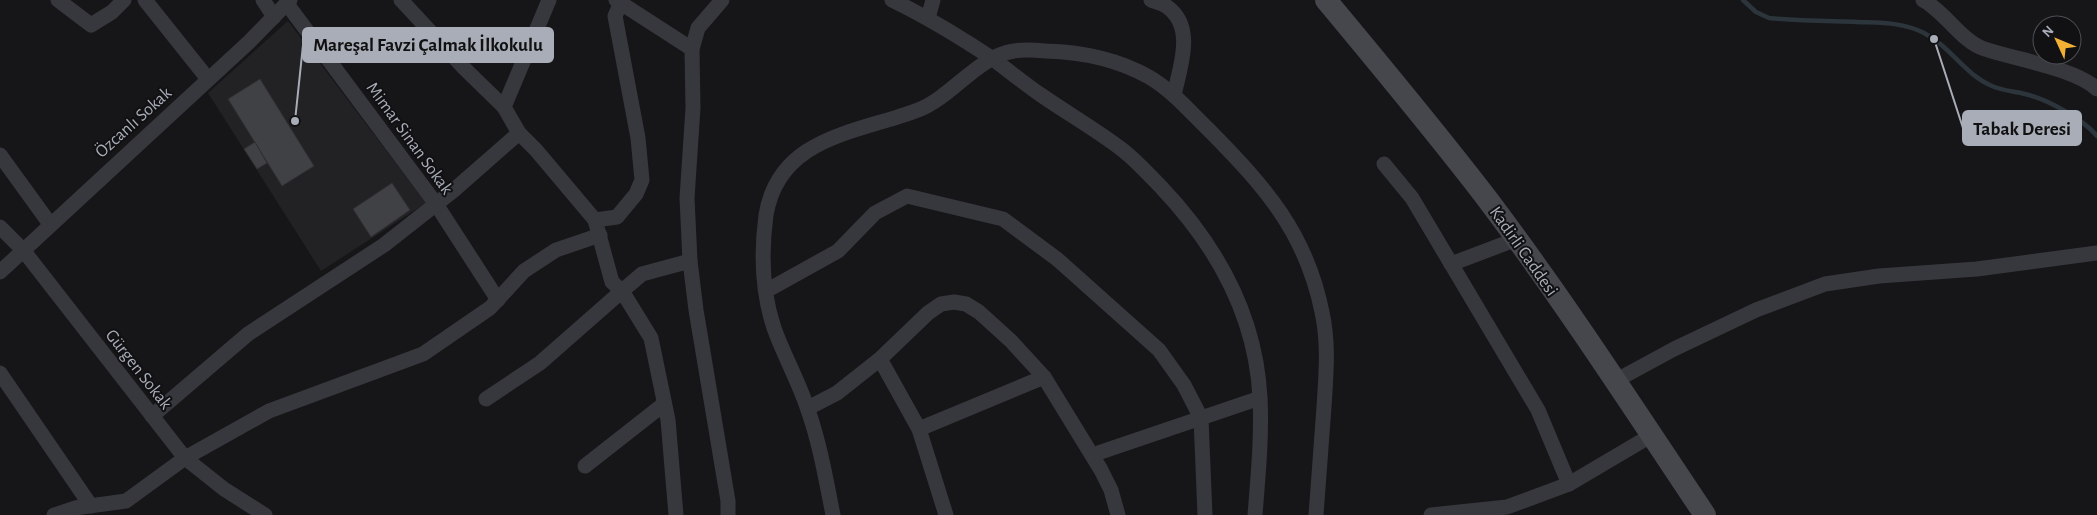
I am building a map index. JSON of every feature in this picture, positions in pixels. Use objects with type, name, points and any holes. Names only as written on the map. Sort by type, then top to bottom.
[{"type":"main road","name":"Kadirli Caddesi","points":[[1326,0],[1390,77],[1517,239],[1616,381],[1705,515]]},
{"type":"street","points":[[58,0],[92,25],[112,12],[124,0]]},
{"type":"street","points":[[145,0],[208,79]]},
{"type":"street","points":[[263,0],[274,16]]},
{"type":"street","points":[[401,0],[464,68],[504,106],[519,133],[536,150],[595,220],[612,282],[622,291],[651,338],[668,420],[676,515]]},
{"type":"street","points":[[504,106],[549,0]]},
{"type":"street","points":[[722,0],[698,28],[692,49],[693,108],[687,198],[690,261],[696,310],[728,501],[728,515]]},
{"type":"street","points":[[892,0],[928,18],[992,59],[1040,94],[1121,148],[1156,182],[1198,230],[1219,261],[1241,309],[1248,327],[1257,367],[1260,398],[1260,452],[1255,515]]},
{"type":"street","points":[[928,18],[933,0]]},
{"type":"street","points":[[1151,0],[1167,6],[1180,22],[1185,42],[1174,95]]},
{"type":"street","points":[[1923,0],[1933,6],[1980,48],[2071,75],[2091,83],[2097,88]]},
{"type":"street","points":[[595,220],[617,216],[636,194],[642,180],[638,138],[615,16],[619,1],[692,49]]},
{"type":"street","name":"Özcanlı Sokak","points":[[0,272],[289,2]]},
{"type":"street","name":"Mimar Sinan Sokak","points":[[289,2],[436,204],[498,300]]},
{"type":"street","points":[[833,515],[822,460],[808,408],[774,327],[766,291],[763,262],[766,214],[772,192],[797,157],[818,143],[921,109],[992,59],[1003,53],[1018,50],[1067,51],[1100,57],[1125,65],[1150,78],[1174,95],[1259,181],[1281,211],[1300,246],[1314,278],[1323,314],[1327,352],[1316,515]]},
{"type":"street","points":[[152,416],[248,334],[384,244],[436,204],[519,133]]},
{"type":"street","points":[[0,155],[50,224]]},
{"type":"street","points":[[1384,164],[1412,198],[1538,410],[1569,484]]},
{"type":"street","points":[[766,291],[838,251],[875,213],[907,196],[1003,219],[1057,259],[1158,350],[1184,385],[1201,418],[1205,515]]},
{"type":"street","name":"Gürgen Sokak","points":[[0,227],[23,250],[184,458],[224,489],[265,515]]},
{"type":"street","points":[[54,515],[74,508],[126,500],[184,458],[269,411],[423,354],[490,308],[524,272],[556,250],[600,235]]},
{"type":"street","points":[[1451,264],[1517,239]]},
{"type":"street","points":[[1616,381],[1674,349],[1756,310],[1825,284],[1879,276],[1986,268],[2097,254]]},
{"type":"street","points":[[486,399],[540,362],[642,274],[690,261]]},
{"type":"street","points":[[808,408],[837,393],[880,359],[928,313],[941,304],[954,302],[966,304],[979,312],[1044,377],[1092,455],[1111,490],[1118,515]]},
{"type":"street","points":[[880,359],[919,429],[946,515]]},
{"type":"street","points":[[0,373],[91,506]]},
{"type":"street","points":[[919,429],[1044,377]]},
{"type":"street","points":[[1092,455],[1260,398]]},
{"type":"street","points":[[585,466],[664,404]]},
{"type":"street","points":[[1431,515],[1507,508],[1569,484],[1652,435]]},
{"type":"shaded area","points":[[288,21],[426,203],[321,271],[208,93]]},
{"type":"building","points":[[260,79],[314,166],[282,186],[228,99]]},
{"type":"building","points":[[255,142],[267,163],[257,169],[244,149]]},
{"type":"building","points":[[392,183],[410,210],[371,237],[353,209]]},
{"type":"waterway","points":[[1743,0],[1756,12],[1769,18],[1883,23],[1916,29],[1934,39],[1982,81],[1996,88],[2021,93],[2054,105],[2083,123],[2097,136]]},
{"type":"place","name":"Tabak Deresi","points":[[1934,39]]},
{"type":"place","name":"Mareşal Favzi Çalmak İlkokulu","points":[[295,121]]}]
